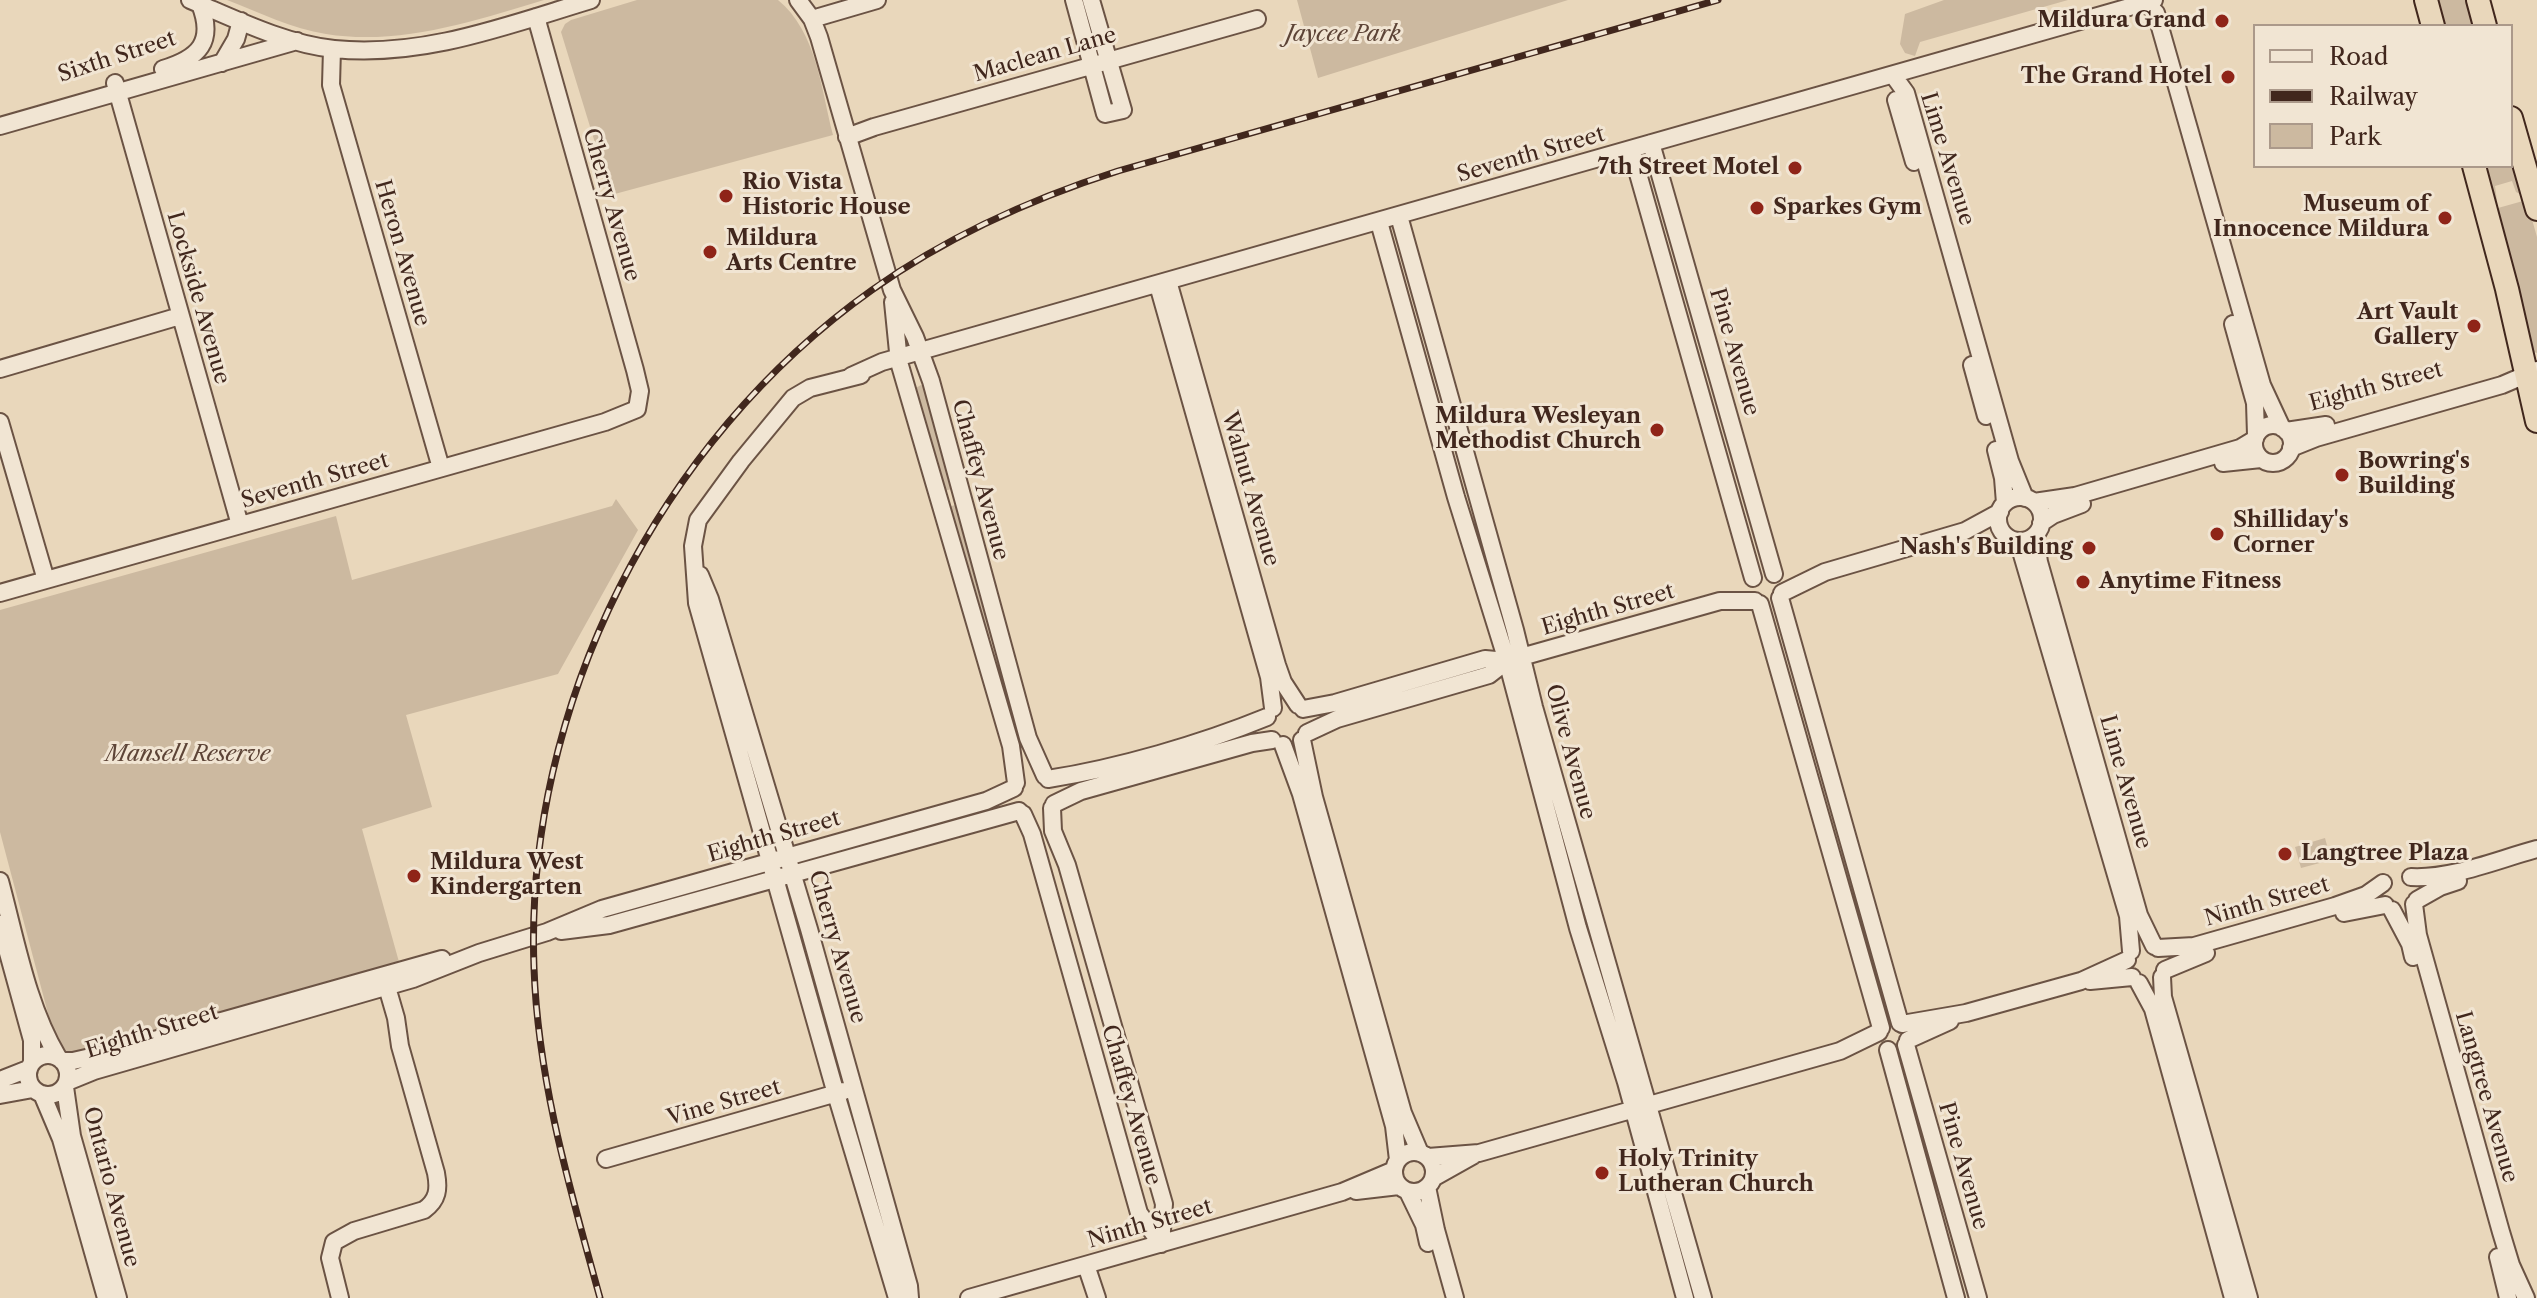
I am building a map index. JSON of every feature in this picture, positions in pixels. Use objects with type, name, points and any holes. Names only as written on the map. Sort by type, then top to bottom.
[{"type":"highway","points":[[2426,0],[2432,24]]},
{"type":"highway","points":[[2478,0],[2484,24]]},
{"type":"highway","points":[[2513,125],[2537,209]]},
{"type":"highway","points":[[2475,168],[2531,372],[2537,421]]},
{"type":"street","points":[[195,2],[298,41],[332,49],[378,51],[450,41],[591,0]]},
{"type":"street","name":"Chaffey Avenue","points":[[798,0],[812,19],[892,290],[931,381],[1028,738],[1046,778]]},
{"type":"street","points":[[812,19],[877,0]]},
{"type":"street","points":[[1074,0],[1100,62]]},
{"type":"street","points":[[1091,0],[1100,62]]},
{"type":"street","points":[[1965,531],[2030,539],[2053,515],[2074,506],[2230,461],[2261,459],[2277,463],[2286,458],[2286,436],[2262,385],[2159,23],[2150,1]]},
{"type":"street","points":[[2150,1],[2145,17],[2250,383],[2256,415],[2255,450],[2261,459]]},
{"type":"street","name":"Seventh Street","points":[[920,352],[2150,1]]},
{"type":"street","name":"Sixth Street","points":[[0,126],[116,88],[178,64],[195,54],[202,46],[207,30],[195,2]]},
{"type":"street","name":"Cherry Avenue","points":[[536,17],[632,360],[640,391],[639,405]]},
{"type":"street","name":"Maclean Lane","points":[[847,137],[1257,19]]},
{"type":"street","points":[[222,63],[236,39],[241,21]]},
{"type":"street","name":"Sixth Street","points":[[0,115],[222,63],[298,41]]},
{"type":"street","name":"Heron Avenue","points":[[332,49],[331,85],[441,468]]},
{"type":"street","name":"Lime Avenue","points":[[1893,75],[1906,93],[2010,461],[2029,500]]},
{"type":"street","name":"Lime Avenue","points":[[1893,75],[1895,96],[2000,462],[2003,508]]},
{"type":"street","name":"Lockside Avenue","points":[[116,88],[240,525]]},
{"type":"street","name":"Pine Avenue","points":[[1651,143],[1776,575]]},
{"type":"street","name":"Pine Avenue","points":[[1631,149],[1752,580]]},
{"type":"street","points":[[1639,177],[1659,172]]},
{"type":"street","name":"Olive Avenue","points":[[1399,216],[1514,659],[1578,928],[1703,1298]]},
{"type":"street","name":"Olive Avenue","points":[[1379,222],[1456,497],[1514,659]]},
{"type":"street","name":"Walnut Avenue","points":[[1163,283],[1277,665],[1283,682],[1300,707]]},
{"type":"street","name":"Walnut Avenue","points":[[1163,283],[1269,677],[1270,712]]},
{"type":"street","name":"Chaffey Avenue","points":[[892,290],[899,362],[1011,746],[1015,786]]},
{"type":"street","points":[[0,369],[180,316]]},
{"type":"street","points":[[899,362],[920,352]]},
{"type":"street","name":"Cherry Avenue","points":[[897,1298],[697,603],[693,535],[698,520],[784,407],[802,391],[899,362]]},
{"type":"street","name":"Eighth Street","points":[[2286,436],[2316,438],[2502,385],[2531,372]]},
{"type":"street","name":"Seventh Street","points":[[0,593],[620,417],[634,411],[639,405]]},
{"type":"street","points":[[0,422],[46,580]]},
{"type":"street","points":[[1825,572],[1776,575],[1765,572],[1752,580],[1750,592],[1758,602],[1769,605],[1825,572],[1965,531],[2018,498],[2075,496],[2226,453],[2240,448],[2265,427],[2286,436]]},
{"type":"street","points":[[941,501],[961,495]]},
{"type":"street","points":[[2029,500],[2040,511],[2038,529]]},
{"type":"street","points":[[2003,508],[1999,524],[2011,537]]},
{"type":"street","name":"Lime Avenue","points":[[2038,529],[2039,562],[2139,915],[2156,947]]},
{"type":"street","name":"Lime Avenue","points":[[2011,537],[2128,916],[2129,956]]},
{"type":"street","points":[[1746,557],[1767,551]]},
{"type":"street","name":"Cherry Avenue","points":[[696,566],[710,599],[793,873],[910,1298]]},
{"type":"street","points":[[1776,575],[1782,584],[1781,596]]},
{"type":"street","name":"Eighth Street","points":[[1720,601],[1752,580]]},
{"type":"street","name":"Pine Avenue","points":[[1781,596],[1978,1298]]},
{"type":"street","name":"Eighth Street","points":[[1300,707],[1335,703],[1485,659],[1514,659],[1720,601],[1758,602]]},
{"type":"street","name":"Pine Avenue","points":[[1758,602],[1847,906],[1956,1298]]},
{"type":"street","points":[[983,651],[1002,645]]},
{"type":"street","name":"Eighth Street","points":[[1305,736],[1337,719],[1489,675],[1514,659]]},
{"type":"street","points":[[1305,736],[1290,746],[1278,742],[1252,743],[1081,791],[1053,806],[1042,816],[1021,812],[1013,800],[1015,786],[1032,774],[1046,778],[1159,752],[1230,731],[1285,702],[1300,707],[1309,720],[1305,736],[1311,786],[1403,1113],[1433,1167],[1430,1183],[1436,1230],[1455,1298]]},
{"type":"street","points":[[1270,712],[1266,729],[1278,742],[1301,794],[1394,1126],[1400,1177],[1424,1225],[1444,1298]]},
{"type":"street","points":[[1046,778],[1055,790],[1053,806]]},
{"type":"street","name":"Eighth Street","points":[[66,1084],[109,1066],[383,988],[547,932],[602,909],[986,801],[1015,786]]},
{"type":"street","name":"Chaffey Avenue","points":[[1053,806],[1055,838],[1067,865],[1164,1204],[1161,1244]]},
{"type":"street","name":"Chaffey Avenue","points":[[1021,812],[1032,834],[1139,1213],[1161,1244]]},
{"type":"street","name":"Eighth Street","points":[[547,932],[609,925],[1021,812]]},
{"type":"street","points":[[2537,849],[2450,874],[2426,878],[2396,874],[2383,883],[2381,894],[2389,907],[2404,911],[2455,881],[2537,859]]},
{"type":"street","points":[[2411,877],[2418,887],[2416,902]]},
{"type":"street","points":[[0,881],[36,1009],[46,1036],[68,1070],[66,1084],[54,1094],[0,1095]]},
{"type":"street","name":"Ninth Street","points":[[2156,947],[2194,946],[2335,906],[2366,895],[2383,883]]},
{"type":"street","points":[[1847,906],[1865,900]]},
{"type":"street","name":"Langtree Avenue","points":[[2416,902],[2418,935],[2501,1232],[2526,1298]]},
{"type":"street","name":"Ninth Street","points":[[2164,973],[2194,956],[2337,914],[2389,907]]},
{"type":"street","name":"Langtree Avenue","points":[[2389,907],[2410,944],[2508,1298]]},
{"type":"street","points":[[0,924],[33,1045],[28,1080],[38,1092]]},
{"type":"street","points":[[1065,949],[1089,942]]},
{"type":"street","points":[[1904,1033],[2081,981],[2129,956],[2142,945],[2156,947],[2165,958],[2163,997],[2249,1298]]},
{"type":"street","name":"Eighth Street","points":[[60,1059],[108,1053],[407,967],[479,953]]},
{"type":"street","points":[[2129,956],[2128,972],[2136,980],[2157,1023],[2233,1298]]},
{"type":"street","points":[[2081,981],[2136,980],[2152,983],[2164,973]]},
{"type":"street","points":[[340,1298],[330,1258],[334,1242],[354,1231],[424,1210],[433,1204],[437,1195],[436,1173],[383,988]]},
{"type":"street","points":[[1883,1039],[1888,1022],[1904,1033]]},
{"type":"street","points":[[1883,1039],[1897,1051],[1904,1033]]},
{"type":"street","points":[[1400,1177],[1407,1153],[1479,1153],[1883,1039]]},
{"type":"street","points":[[0,1080],[30,1066],[41,1056],[60,1059]]},
{"type":"street","name":"Ontario Avenue","points":[[66,1084],[72,1136],[107,1297]]},
{"type":"street","name":"Vine Street","points":[[606,1159],[854,1089]]},
{"type":"street","name":"Ontario Avenue","points":[[38,1092],[61,1139],[107,1297]]},
{"type":"street","points":[[1108,1103],[1132,1095]]},
{"type":"street","name":"Olive Avenue","points":[[1641,1107],[1685,1298]]},
{"type":"street","points":[[1400,1177],[1418,1192],[1479,1153]]},
{"type":"street","name":"Ninth Street","points":[[969,1298],[1400,1177]]},
{"type":"street","points":[[1933,1214],[1952,1209]]},
{"type":"street","points":[[1086,1265],[1097,1298]]},
{"type":"green space","points":[[227,0],[544,0],[436,29],[381,37],[353,37],[301,28]]},
{"type":"green space","points":[[637,0],[778,0],[801,28],[816,62],[833,135],[611,195],[561,32],[571,20]]},
{"type":"green space","name":"Jaycee Park","points":[[1297,0],[1568,0],[1318,78]]},
{"type":"green space","points":[[1944,0],[2068,0],[1920,42],[1915,56],[1905,53],[1900,44],[1905,14]]},
{"type":"green space","points":[[2434,0],[2470,0],[2476,24],[2440,24]]},
{"type":"green space","points":[[2513,152],[2537,237],[2537,353],[2534,352],[2482,168],[2513,168]],"holes":[[[2512,181],[2516,192],[2522,195],[2523,201],[2498,208],[2495,186]]]},
{"type":"green space","points":[[924,386],[952,489],[944,491],[914,389]]},
{"type":"green space","name":"Mansell Reserve","points":[[616,499],[638,530],[558,674],[406,715],[432,807],[362,829],[399,962],[78,1052],[67,1051],[60,1046],[55,1040],[0,832],[0,610],[336,516],[352,580],[612,506]]},
{"type":"green space","points":[[958,506],[993,638],[986,640],[949,507]]},
{"type":"green space","points":[[2325,838],[2331,860],[2301,868],[2295,847]]},
{"type":"railway","points":[[600,1298],[557,1135],[542,1052],[534,968],[537,870],[553,773],[580,678],[619,587],[669,502],[728,423],[796,352],[872,290],[960,236],[1022,207],[1118,171],[1718,0]]},
{"type":"place","name":"Mildura Grand","points":[[2222,21]]},
{"type":"place","name":"The Grand Hotel","points":[[2228,77]]},
{"type":"place","name":"7th Street Motel","points":[[1795,168]]},
{"type":"place","name":"Rio Vista Historic House","points":[[726,196]]},
{"type":"place","name":"Sparkes Gym","points":[[1757,208]]},
{"type":"place","name":"Museum of Innocence Mildura","points":[[2445,218]]},
{"type":"place","name":"Mildura Arts Centre","points":[[710,252]]},
{"type":"place","name":"Art Vault Gallery","points":[[2474,326]]},
{"type":"place","name":"Mildura Wesleyan Methodist Church","points":[[1657,430]]},
{"type":"place","name":"Bowring's Building","points":[[2342,475]]},
{"type":"place","name":"Shilliday's Corner","points":[[2217,534]]},
{"type":"place","name":"Nash's Building","points":[[2089,548]]},
{"type":"place","name":"Anytime Fitness","points":[[2083,582]]},
{"type":"place","name":"Langtree Plaza","points":[[2285,854]]},
{"type":"place","name":"Mildura West Kindergarten","points":[[414,876]]},
{"type":"place","name":"Holy Trinity Lutheran Church","points":[[1602,1173]]}]
